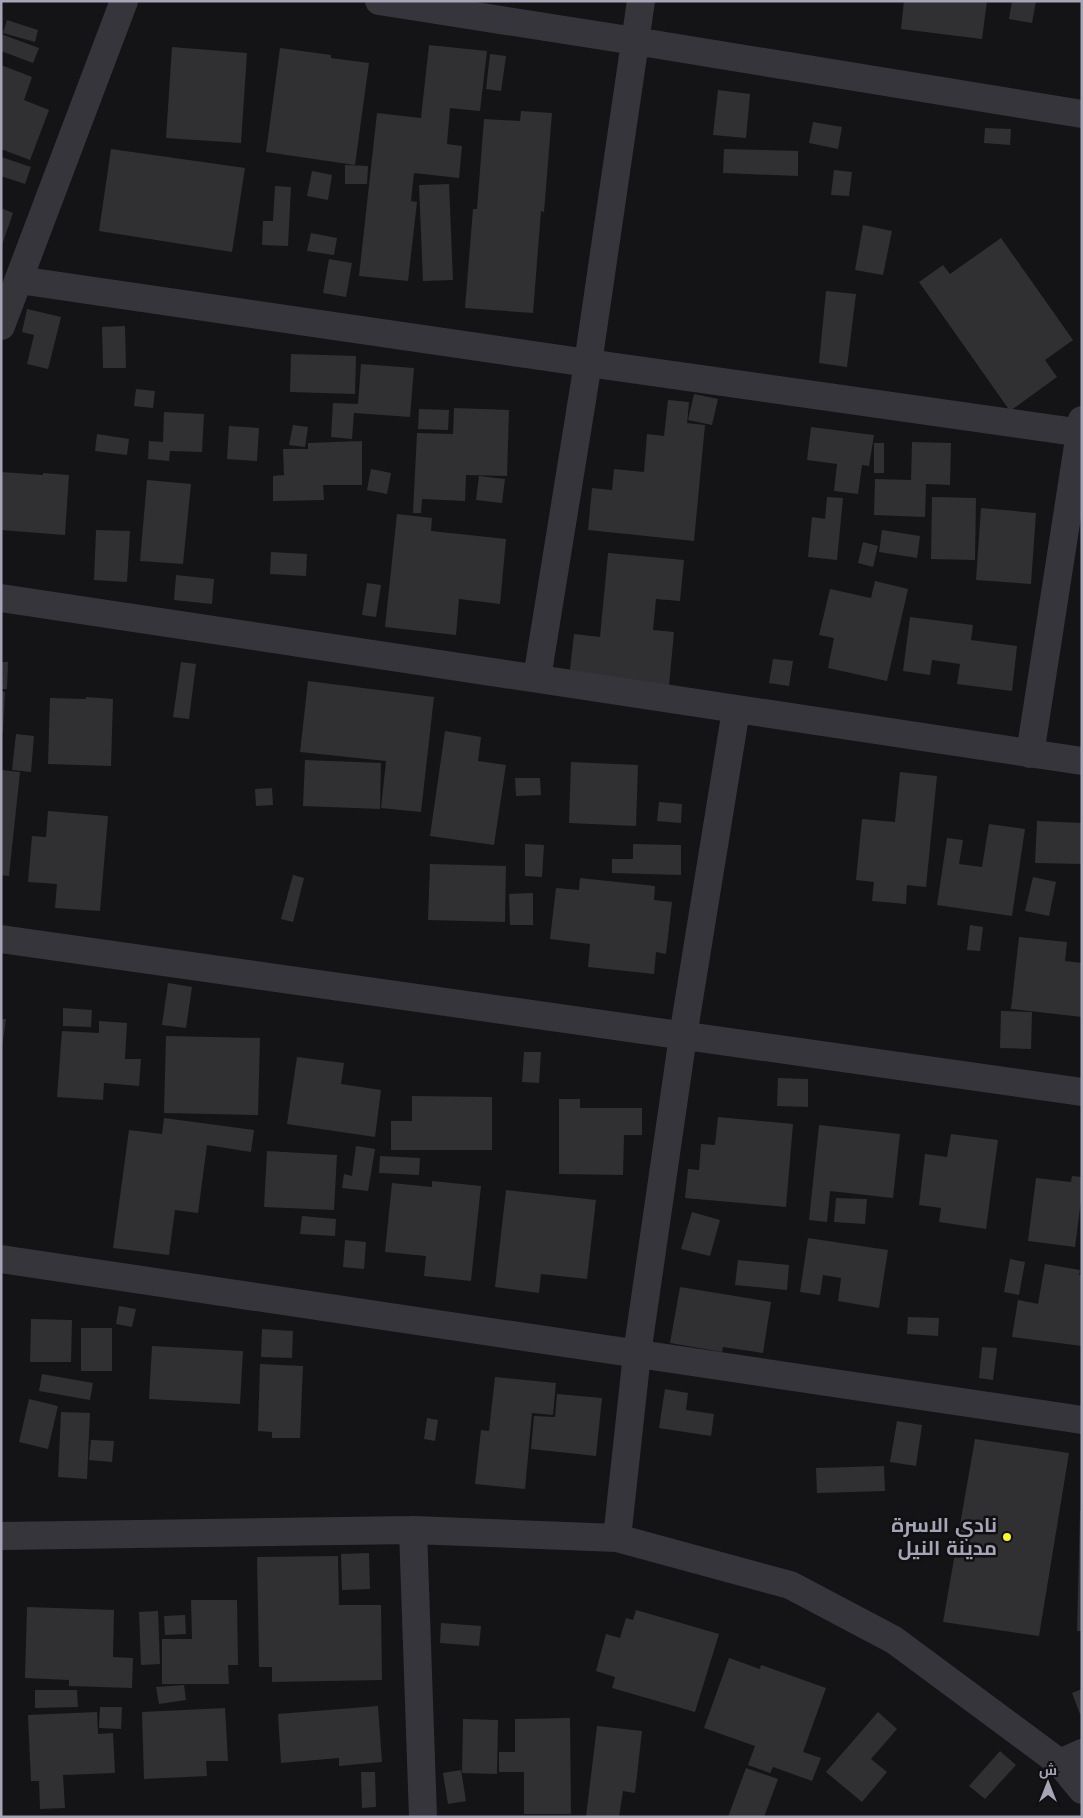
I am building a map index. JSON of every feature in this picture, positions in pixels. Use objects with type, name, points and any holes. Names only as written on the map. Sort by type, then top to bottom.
[{"type":"street","points":[[1,326],[124,1]]},
{"type":"street","points":[[379,1],[1082,114]]},
{"type":"street","points":[[538,678],[588,363],[641,1]]},
{"type":"street","points":[[20,280],[588,363],[1081,428],[1030,754]]},
{"type":"street","points":[[1,598],[1082,761]]},
{"type":"street","points":[[617,1538],[637,1354],[683,1036],[736,710]]},
{"type":"street","points":[[1,939],[1082,1092]]},
{"type":"street","points":[[1,1259],[1082,1420]]},
{"type":"street","points":[[413,1530],[423,1817]]},
{"type":"street","points":[[1,1536],[413,1530],[617,1538],[790,1585],[894,1640],[1071,1758],[1082,1790]]},
{"type":"building","points":[[904,1],[987,1],[982,39],[901,29]]},
{"type":"building","points":[[1012,1],[1036,1],[1032,23],[1009,19]]},
{"type":"building","points":[[7,20],[38,30],[35,42],[3,33]]},
{"type":"building","points":[[1,34],[39,48],[33,63],[1,51]]},
{"type":"building","points":[[429,45],[487,51],[480,111],[450,108],[447,144],[462,146],[459,178],[414,173],[411,201],[417,202],[408,281],[359,276],[377,113],[421,118]]},
{"type":"building","points":[[172,47],[247,53],[241,143],[166,138]]},
{"type":"building","points":[[280,48],[331,55],[331,58],[369,63],[355,165],[266,152]]},
{"type":"building","points":[[490,54],[506,56],[501,91],[486,89]]},
{"type":"building","points":[[1,65],[32,77],[24,100],[49,110],[30,160],[1,149]]},
{"type":"building","points":[[718,90],[750,94],[746,138],[713,135]]},
{"type":"building","points":[[521,111],[552,113],[544,212],[541,211],[533,313],[465,308],[473,209],[477,209],[484,119],[520,121]]},
{"type":"building","points":[[813,122],[842,127],[838,149],[809,143]]},
{"type":"building","points":[[985,128],[1011,129],[1010,145],[984,143]]},
{"type":"building","points":[[111,149],[245,168],[232,252],[99,231]]},
{"type":"building","points":[[724,149],[798,151],[798,176],[723,173]]},
{"type":"building","points":[[1,157],[31,167],[25,184],[1,176]]},
{"type":"building","points":[[345,165],[368,166],[367,184],[345,184]]},
{"type":"building","points":[[834,170],[852,172],[849,196],[831,195]]},
{"type":"building","points":[[312,171],[332,175],[328,200],[307,196]]},
{"type":"building","points":[[449,184],[453,280],[423,281],[419,185]]},
{"type":"building","points":[[275,186],[291,187],[288,246],[262,245],[263,221],[273,221]]},
{"type":"building","points":[[1,208],[13,213],[2,245],[1,244]]},
{"type":"building","points":[[863,225],[892,231],[883,275],[855,270]]},
{"type":"building","points":[[311,233],[337,238],[334,255],[307,251]]},
{"type":"building","points":[[1001,238],[1073,340],[1045,360],[1057,377],[1010,411],[919,282],[943,265],[950,274]]},
{"type":"building","points":[[329,259],[352,263],[346,297],[323,293]]},
{"type":"building","points":[[826,291],[856,294],[847,367],[819,363]]},
{"type":"building","points":[[27,309],[61,317],[48,369],[27,364],[34,335],[22,332]]},
{"type":"building","points":[[125,326],[126,368],[103,368],[102,327]]},
{"type":"building","points":[[291,354],[356,356],[355,394],[290,392]]},
{"type":"building","points":[[361,364],[414,368],[410,417],[354,413],[352,439],[331,437],[333,403],[358,404]]},
{"type":"building","points":[[136,389],[155,391],[153,408],[134,406]]},
{"type":"building","points":[[694,394],[718,399],[712,425],[688,420]]},
{"type":"building","points":[[668,400],[689,402],[687,423],[705,425],[694,541],[588,530],[592,488],[612,490],[614,469],[644,472],[647,434],[664,436]]},
{"type":"building","points":[[454,408],[509,410],[507,476],[466,475],[465,501],[422,499],[421,513],[413,513],[417,433],[453,434]]},
{"type":"building","points":[[419,409],[449,410],[448,430],[418,429]]},
{"type":"building","points":[[164,412],[204,414],[202,452],[170,451],[169,461],[148,459],[149,441],[163,442]]},
{"type":"building","points":[[293,425],[308,427],[305,447],[289,445]]},
{"type":"building","points":[[229,426],[259,428],[257,461],[227,459]]},
{"type":"building","points":[[811,427],[874,435],[869,466],[862,465],[858,494],[834,491],[837,464],[807,460]]},
{"type":"building","points":[[97,434],[129,439],[127,455],[95,451]]},
{"type":"building","points":[[362,441],[362,485],[323,485],[324,500],[273,501],[273,476],[284,475],[283,449],[308,449],[308,443]]},
{"type":"building","points":[[912,442],[951,443],[950,485],[926,484],[925,517],[874,515],[875,479],[911,480]]},
{"type":"building","points":[[874,443],[884,443],[884,473],[874,473]]},
{"type":"building","points":[[371,469],[391,473],[387,494],[367,490]]},
{"type":"building","points":[[1,472],[69,475],[65,535],[1,530]]},
{"type":"building","points":[[479,476],[505,479],[502,503],[476,500]]},
{"type":"building","points":[[147,480],[191,484],[183,564],[140,561]]},
{"type":"building","points":[[827,497],[843,498],[837,560],[808,557],[812,517],[825,519]]},
{"type":"building","points":[[932,497],[976,498],[975,560],[931,559]]},
{"type":"building","points":[[981,508],[1036,513],[1031,584],[976,580]]},
{"type":"building","points":[[397,514],[432,518],[431,531],[506,539],[500,604],[459,599],[456,635],[385,627]]},
{"type":"building","points":[[96,530],[130,531],[127,582],[94,580]]},
{"type":"building","points":[[882,530],[920,536],[917,558],[879,552]]},
{"type":"building","points":[[863,542],[878,546],[873,567],[858,563]]},
{"type":"building","points":[[271,552],[307,554],[306,576],[270,574]]},
{"type":"building","points":[[608,553],[684,560],[680,601],[656,599],[653,630],[674,632],[669,686],[569,678],[574,634],[600,637]]},
{"type":"building","points":[[176,575],[214,579],[212,604],[174,600]]},
{"type":"building","points":[[875,581],[908,589],[887,681],[828,668],[834,638],[819,635],[830,589],[871,598]]},
{"type":"building","points":[[367,583],[381,585],[376,617],[362,615]]},
{"type":"building","points":[[910,617],[973,625],[971,640],[1017,646],[1012,691],[957,684],[960,664],[932,660],[930,675],[903,671]]},
{"type":"building","points":[[773,659],[793,661],[789,686],[769,683]]},
{"type":"building","points":[[1,662],[8,662],[7,689],[1,689]]},
{"type":"building","points":[[181,662],[196,664],[189,719],[173,717]]},
{"type":"building","points":[[308,681],[434,697],[421,812],[381,808],[386,761],[300,752]]},
{"type":"building","points":[[1,691],[5,692],[3,732],[1,732]]},
{"type":"building","points":[[86,697],[113,699],[111,766],[48,764],[50,698],[86,699]]},
{"type":"building","points":[[445,731],[481,737],[478,761],[506,765],[494,845],[430,836]]},
{"type":"building","points":[[16,734],[34,736],[31,772],[12,770]]},
{"type":"building","points":[[305,760],[381,763],[380,809],[303,806]]},
{"type":"building","points":[[571,762],[638,765],[636,826],[569,823]]},
{"type":"building","points":[[1,770],[20,772],[9,876],[1,875]]},
{"type":"building","points":[[900,772],[937,776],[926,887],[907,885],[906,904],[872,901],[874,882],[856,880],[862,819],[895,822]]},
{"type":"building","points":[[515,778],[540,778],[541,795],[516,796]]},
{"type":"building","points":[[272,788],[273,805],[256,806],[255,789]]},
{"type":"building","points":[[659,802],[682,804],[681,823],[657,821]]},
{"type":"building","points":[[48,811],[108,816],[100,911],[55,908],[57,884],[28,882],[32,836],[46,837]]},
{"type":"building","points":[[1037,821],[1082,823],[1082,864],[1035,863]]},
{"type":"building","points":[[989,824],[1025,829],[1012,916],[937,905],[947,838],[963,840],[959,864],[982,867]]},
{"type":"building","points":[[525,844],[544,845],[542,877],[525,876]]},
{"type":"building","points":[[633,844],[681,845],[681,875],[612,873],[612,859],[633,859]]},
{"type":"building","points":[[430,864],[506,866],[505,922],[428,920]]},
{"type":"building","points":[[293,875],[304,878],[293,922],[281,919]]},
{"type":"building","points":[[1033,877],[1056,882],[1049,916],[1025,911]]},
{"type":"building","points":[[580,878],[655,886],[654,900],[672,902],[666,954],[656,952],[654,974],[588,967],[590,944],[550,939],[556,888],[579,890]]},
{"type":"building","points":[[533,893],[533,925],[510,925],[509,894]]},
{"type":"building","points":[[970,925],[983,927],[980,951],[967,950]]},
{"type":"building","points":[[1019,937],[1067,942],[1065,961],[1082,963],[1082,1017],[1011,1009]]},
{"type":"building","points":[[168,983],[192,987],[186,1028],[162,1025]]},
{"type":"building","points":[[63,1008],[92,1010],[91,1027],[63,1026]]},
{"type":"building","points":[[1001,1011],[1032,1012],[1031,1049],[1000,1048]]},
{"type":"building","points":[[1,1019],[6,1019],[2,1047],[1,1047]]},
{"type":"building","points":[[99,1021],[127,1023],[125,1059],[141,1059],[139,1086],[104,1083],[103,1100],[57,1097],[62,1031],[99,1033]]},
{"type":"building","points":[[166,1036],[260,1038],[258,1115],[164,1113]]},
{"type":"building","points":[[524,1052],[541,1052],[539,1083],[522,1082]]},
{"type":"building","points":[[297,1057],[344,1063],[341,1084],[381,1090],[375,1137],[287,1124]]},
{"type":"building","points":[[778,1078],[808,1079],[808,1107],[777,1106]]},
{"type":"building","points":[[412,1096],[492,1097],[492,1150],[391,1150],[391,1121],[412,1121]]},
{"type":"building","points":[[559,1099],[580,1099],[580,1108],[642,1108],[642,1135],[624,1135],[623,1175],[559,1174]]},
{"type":"building","points":[[718,1117],[793,1124],[786,1207],[685,1198],[688,1169],[699,1170],[701,1144],[715,1145]]},
{"type":"building","points":[[164,1118],[254,1130],[251,1152],[207,1145],[198,1213],[175,1210],[169,1255],[113,1248],[129,1130],[162,1134]]},
{"type":"building","points":[[819,1125],[900,1134],[893,1198],[830,1191],[827,1222],[809,1220]]},
{"type":"building","points":[[951,1134],[998,1140],[986,1229],[939,1222],[941,1208],[919,1205],[925,1154],[947,1157]]},
{"type":"building","points":[[356,1146],[375,1149],[368,1191],[342,1188],[344,1174],[352,1176]]},
{"type":"building","points":[[267,1151],[337,1155],[334,1210],[264,1207]]},
{"type":"building","points":[[380,1156],[420,1158],[419,1175],[379,1173]]},
{"type":"building","points":[[1072,1176],[1082,1177],[1082,1193],[1075,1247],[1028,1241],[1036,1178],[1071,1182]]},
{"type":"building","points":[[432,1181],[481,1186],[471,1281],[424,1276],[426,1256],[385,1252],[392,1183],[432,1187]]},
{"type":"building","points":[[506,1190],[596,1200],[587,1279],[541,1274],[539,1293],[495,1287]]},
{"type":"building","points":[[836,1198],[867,1199],[865,1224],[834,1222]]},
{"type":"building","points":[[692,1212],[720,1220],[710,1256],[681,1249]]},
{"type":"building","points":[[302,1216],[336,1219],[335,1236],[300,1234]]},
{"type":"building","points":[[808,1238],[888,1250],[879,1308],[838,1301],[841,1278],[823,1275],[820,1295],[800,1292]]},
{"type":"building","points":[[345,1240],[366,1242],[364,1269],[343,1267]]},
{"type":"building","points":[[1010,1259],[1025,1262],[1019,1295],[1004,1292]]},
{"type":"building","points":[[738,1260],[789,1265],[787,1290],[735,1285]]},
{"type":"building","points":[[1045,1264],[1080,1270],[1079,1275],[1082,1275],[1082,1346],[1012,1337],[1018,1300],[1038,1304]]},
{"type":"building","points":[[680,1287],[771,1302],[763,1353],[723,1347],[722,1352],[670,1343]]},
{"type":"building","points":[[119,1306],[136,1309],[132,1327],[116,1324]]},
{"type":"building","points":[[908,1317],[939,1318],[938,1336],[907,1334]]},
{"type":"building","points":[[31,1319],[72,1320],[71,1362],[30,1362]]},
{"type":"building","points":[[81,1328],[112,1328],[112,1371],[81,1371]]},
{"type":"building","points":[[262,1329],[293,1331],[292,1358],[261,1357]]},
{"type":"building","points":[[152,1346],[243,1351],[240,1404],[149,1399]]},
{"type":"building","points":[[982,1347],[997,1348],[993,1380],[979,1378]]},
{"type":"building","points":[[260,1364],[303,1366],[300,1438],[272,1438],[272,1432],[258,1431]]},
{"type":"building","points":[[42,1374],[93,1383],[90,1400],[39,1391]]},
{"type":"building","points":[[495,1377],[556,1383],[553,1415],[532,1413],[525,1489],[475,1484],[481,1430],[489,1431]]},
{"type":"building","points":[[665,1389],[688,1393],[686,1410],[714,1414],[711,1436],[659,1428]]},
{"type":"building","points":[[557,1394],[602,1398],[596,1456],[531,1449],[534,1416],[555,1417]]},
{"type":"building","points":[[29,1399],[58,1406],[48,1449],[19,1442]]},
{"type":"building","points":[[61,1412],[90,1413],[87,1479],[58,1477]]},
{"type":"building","points":[[427,1418],[438,1420],[435,1441],[424,1439]]},
{"type":"building","points":[[897,1421],[922,1425],[916,1466],[890,1462]]},
{"type":"building","name":"نادي الاسرة مدينة النيل","points":[[975,1439],[1069,1453],[1039,1636],[943,1622]]},
{"type":"building","points":[[91,1440],[114,1441],[112,1462],[89,1460]]},
{"type":"building","points":[[884,1466],[885,1491],[817,1493],[816,1468]]},
{"type":"building","points":[[1080,1511],[1082,1511],[1082,1631],[1077,1631]]},
{"type":"building","points":[[369,1553],[370,1589],[342,1590],[341,1554]]},
{"type":"building","points":[[338,1556],[339,1605],[381,1605],[382,1680],[272,1682],[272,1667],[259,1667],[257,1557]]},
{"type":"building","points":[[191,1600],[237,1600],[238,1665],[228,1665],[229,1684],[162,1684],[162,1639],[192,1639]]},
{"type":"building","points":[[27,1607],[114,1610],[113,1657],[133,1658],[132,1688],[69,1686],[69,1680],[25,1678]]},
{"type":"building","points":[[636,1610],[719,1634],[695,1712],[612,1688],[615,1677],[596,1671],[606,1634],[620,1638],[626,1618],[633,1620]]},
{"type":"building","points":[[158,1611],[160,1664],[141,1665],[139,1612]]},
{"type":"building","points":[[185,1615],[186,1634],[165,1635],[164,1616]]},
{"type":"building","points":[[441,1623],[481,1626],[479,1646],[440,1643]]},
{"type":"building","points":[[729,1658],[760,1669],[761,1665],[826,1688],[803,1752],[821,1758],[812,1781],[773,1767],[770,1773],[748,1765],[755,1746],[704,1728]]},
{"type":"building","points":[[184,1685],[186,1700],[159,1704],[156,1687]]},
{"type":"building","points":[[1082,1689],[1082,1713],[1080,1714],[1072,1693]]},
{"type":"building","points":[[35,1690],[77,1690],[78,1707],[35,1708]]},
{"type":"building","points":[[378,1706],[382,1762],[339,1766],[339,1758],[281,1763],[278,1714]]},
{"type":"building","points":[[100,1707],[122,1707],[121,1729],[99,1728]]},
{"type":"building","points":[[225,1708],[228,1761],[206,1761],[207,1776],[144,1779],[142,1712]]},
{"type":"building","points":[[97,1712],[98,1734],[113,1733],[115,1773],[63,1775],[65,1808],[40,1809],[39,1781],[31,1781],[28,1715]]},
{"type":"building","points":[[878,1712],[897,1729],[871,1759],[887,1772],[862,1802],[826,1772]]},
{"type":"building","points":[[570,1718],[571,1814],[524,1814],[524,1772],[499,1772],[499,1752],[515,1752],[515,1719]]},
{"type":"building","points":[[463,1719],[498,1720],[497,1774],[462,1773]]},
{"type":"building","points":[[597,1726],[642,1731],[635,1793],[623,1791],[619,1817],[586,1817]]},
{"type":"building","points":[[1000,1751],[1016,1765],[985,1799],[969,1786]]},
{"type":"building","points":[[746,1768],[778,1779],[764,1817],[728,1817]]},
{"type":"building","points":[[461,1770],[466,1801],[448,1804],[443,1773]]},
{"type":"building","points":[[361,1772],[375,1772],[376,1807],[362,1808]]},
{"type":"place","name":"نادي الاسرة مدينة النيل","points":[[1007,1537]]}]
